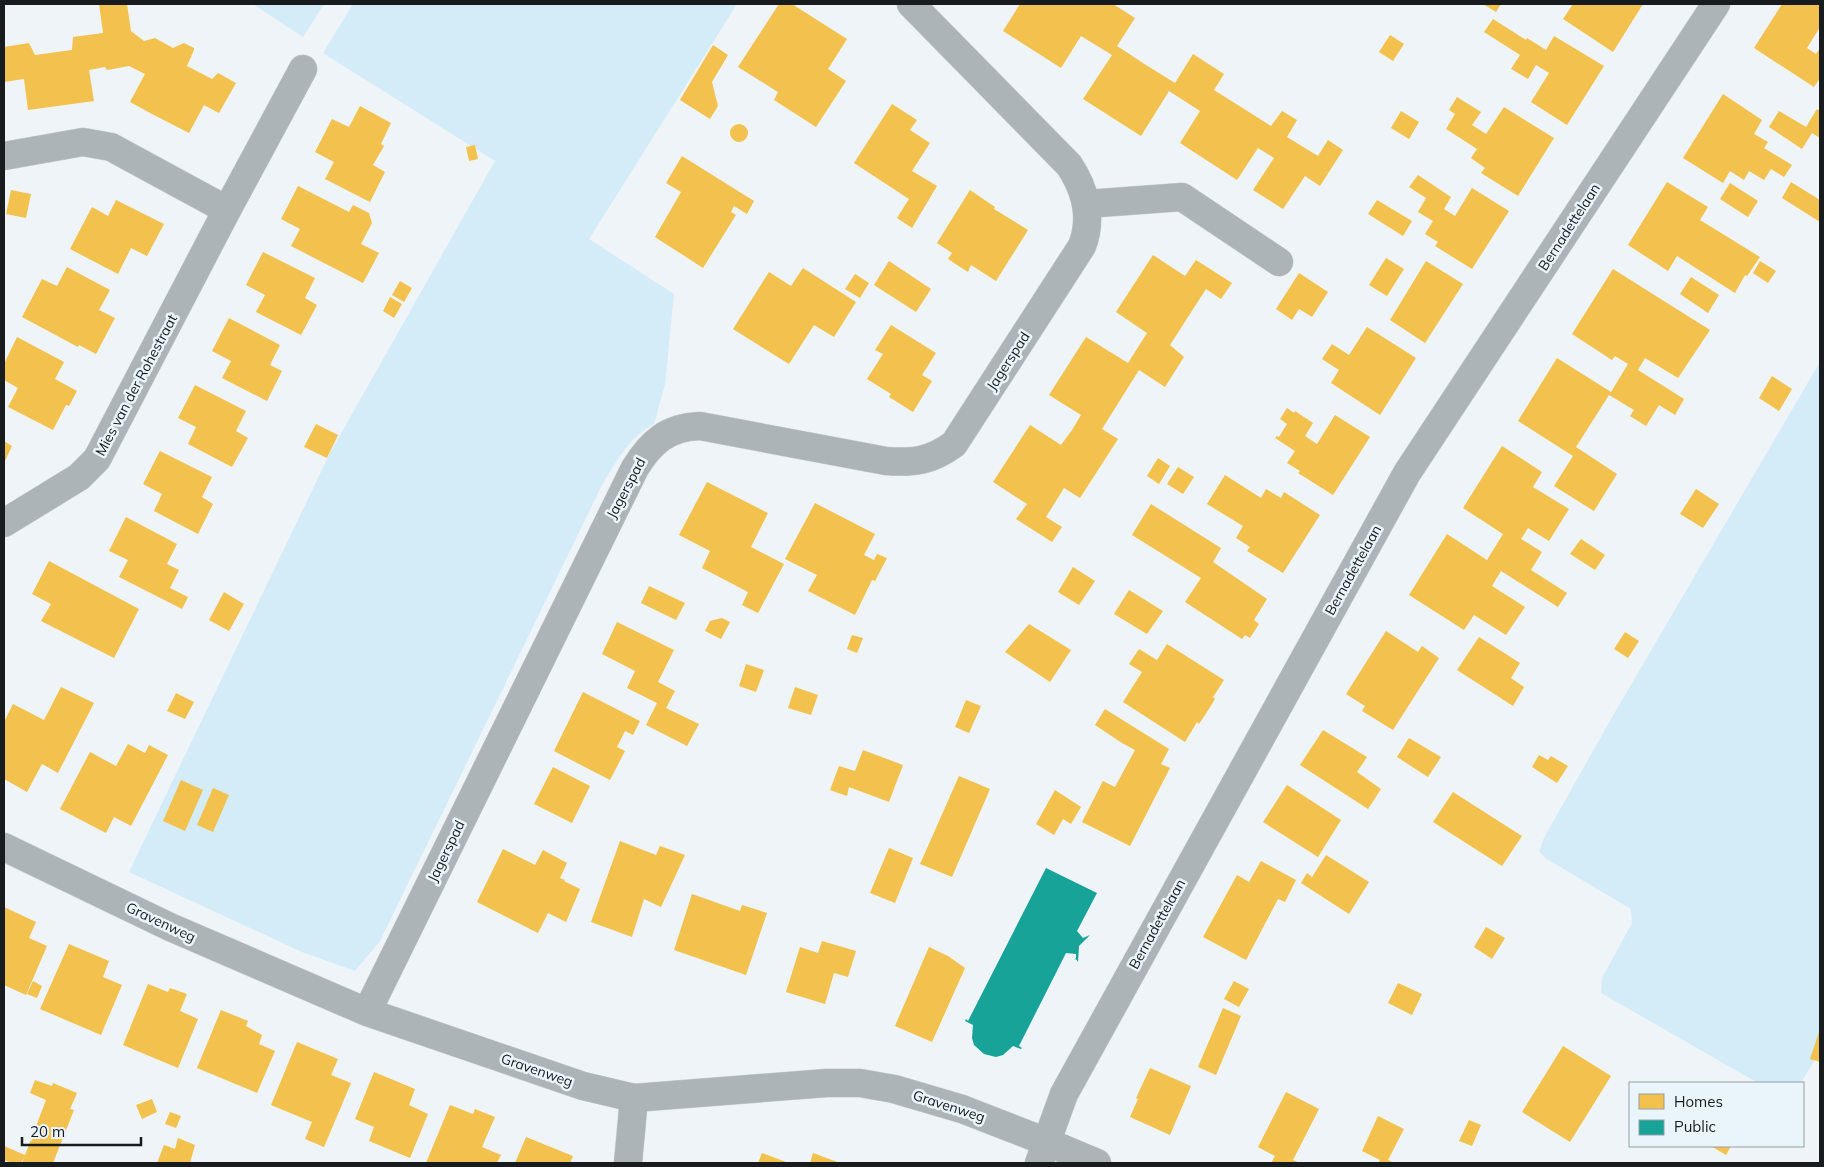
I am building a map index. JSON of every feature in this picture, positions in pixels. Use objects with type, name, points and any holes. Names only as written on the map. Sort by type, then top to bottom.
[{"type":"street","name":"Jagerspad","points":[[367,1012],[635,468],[644,453],[654,442],[680,429],[700,426],[886,461],[910,462],[925,460],[941,454],[954,444],[1082,246],[1088,225],[1086,204],[1076,176],[1069,165],[911,4]]},
{"type":"street","name":"Bernadettelaan","points":[[1043,1153],[1064,1094],[1407,473],[1716,4]]},
{"type":"street","name":"Mies van der Rohestraat","points":[[4,524],[79,477],[97,459],[303,69]]},
{"type":"street","points":[[4,156],[82,142],[111,148],[227,210]]},
{"type":"street","points":[[1086,204],[1182,197],[1279,262]]},
{"type":"street","name":"Gravenweg","points":[[4,848],[170,927],[367,1012],[583,1086],[634,1098],[827,1083],[860,1083],[923,1096],[1043,1153],[1097,1163]]},
{"type":"street","points":[[628,1163],[634,1098]]},
{"type":"shaded area","points":[[253,4],[324,4],[303,37]]},
{"type":"shaded area","points":[[353,4],[737,4],[589,239],[674,294],[665,384],[654,424],[637,436],[619,458],[603,483],[380,941],[355,971],[302,952],[129,872],[330,453],[495,161],[323,53]]},
{"type":"shaded area","points":[[1820,362],[1820,1051],[1802,1082],[1756,1082],[1601,993],[1602,978],[1632,923],[1631,909],[1545,858],[1539,851],[1544,838],[1611,719]]},
{"type":"building: Homes","points":[[99,4],[127,4],[131,31],[144,41],[155,38],[173,48],[184,43],[194,48],[187,66],[212,79],[218,73],[236,83],[219,113],[204,105],[189,133],[152,114],[130,102],[145,74],[129,66],[107,70],[105,67],[89,70],[94,101],[28,110],[24,79],[4,82],[4,47],[29,43],[35,55],[72,50],[73,37],[103,33]]},
{"type":"building: Homes","points":[[779,4],[792,4],[847,39],[828,69],[846,81],[816,127],[774,100],[778,92],[738,67]]},
{"type":"building: Homes","points":[[1020,4],[1113,4],[1135,18],[1117,46],[1146,65],[1175,83],[1193,54],[1224,74],[1214,90],[1271,126],[1282,111],[1297,120],[1287,137],[1318,156],[1328,140],[1343,150],[1320,186],[1305,176],[1283,209],[1253,190],[1274,158],[1258,148],[1237,180],[1180,143],[1200,111],[1169,91],[1141,136],[1083,99],[1112,55],[1081,36],[1061,68],[1003,31]]},
{"type":"building: Homes","points":[[1483,4],[1501,4],[1496,12]]},
{"type":"building: Homes","points":[[1573,4],[1643,4],[1613,52],[1563,19]]},
{"type":"building: Homes","points":[[1782,4],[1820,4],[1820,27],[1807,48],[1816,54],[1820,48],[1820,78],[1814,87],[1754,48]]},
{"type":"building: Homes","points":[[1493,19],[1546,50],[1554,36],[1604,66],[1567,125],[1531,102],[1549,73],[1536,65],[1528,79],[1511,69],[1520,55],[1484,32]]},
{"type":"building: Homes","points":[[1390,35],[1404,44],[1393,61],[1379,52]]},
{"type":"building: Homes","points":[[713,45],[728,55],[712,82],[718,106],[710,119],[680,100]]},
{"type":"building: Homes","points":[[1723,94],[1762,120],[1754,134],[1768,142],[1764,148],[1792,165],[1784,177],[1771,169],[1764,180],[1749,171],[1744,180],[1730,171],[1723,183],[1683,158]]},
{"type":"building: Homes","points":[[1457,97],[1481,112],[1472,125],[1486,134],[1504,107],[1554,138],[1518,196],[1481,173],[1485,168],[1471,158],[1477,149],[1446,129],[1455,114],[1449,110]]},
{"type":"building: Homes","points":[[892,104],[917,120],[910,130],[930,143],[912,171],[937,186],[912,228],[897,218],[909,199],[854,163]]},
{"type":"building: Homes","points":[[360,106],[391,123],[381,144],[384,146],[373,165],[385,172],[370,202],[325,179],[334,162],[315,152],[332,119],[349,127]]},
{"type":"building: Homes","points":[[1817,109],[1820,111],[1820,138],[1812,133],[1802,149],[1769,127],[1779,111],[1806,127]]},
{"type":"building: Homes","points":[[1401,111],[1419,122],[1409,139],[1391,128]]},
{"type":"building: Homes","points":[[739,124],[745,127],[748,133],[745,139],[739,142],[733,139],[730,133],[733,127]]},
{"type":"building: Homes","points":[[475,145],[478,159],[469,161],[466,147]]},
{"type":"building: Homes","points":[[682,156],[754,201],[747,214],[734,206],[731,212],[736,215],[703,268],[655,237],[681,192],[666,183]]},
{"type":"building: Homes","points":[[1418,175],[1451,197],[1444,209],[1455,216],[1472,188],[1509,211],[1472,269],[1435,246],[1438,242],[1425,234],[1433,221],[1418,212],[1426,198],[1409,187]]},
{"type":"building: Homes","points":[[1667,182],[1708,207],[1700,220],[1760,257],[1747,276],[1745,275],[1735,293],[1677,256],[1668,271],[1628,245]]},
{"type":"building: Homes","points":[[1791,182],[1820,200],[1820,222],[1782,198]]},
{"type":"building: Homes","points":[[1730,183],[1758,201],[1748,217],[1720,199]]},
{"type":"building: Homes","points":[[298,186],[349,212],[353,205],[369,213],[372,223],[361,244],[379,253],[363,283],[291,246],[300,229],[281,219]]},
{"type":"building: Homes","points":[[11,190],[31,194],[26,218],[6,214]]},
{"type":"building: Homes","points":[[970,190],[995,207],[994,209],[1028,230],[996,281],[971,265],[968,272],[948,259],[952,253],[937,243]]},
{"type":"building: Homes","points":[[116,200],[164,224],[147,256],[131,248],[118,274],[70,249],[92,207],[108,216]]},
{"type":"building: Homes","points":[[1377,200],[1412,221],[1403,236],[1368,214]]},
{"type":"building: Homes","points":[[263,252],[315,278],[305,298],[317,305],[301,335],[256,312],[265,295],[246,285]]},
{"type":"building: Homes","points":[[1153,255],[1185,276],[1196,260],[1232,283],[1221,299],[1206,289],[1170,345],[1184,357],[1165,387],[1139,370],[1102,429],[1118,439],[1080,498],[1064,488],[1046,517],[1062,527],[1052,542],[1016,519],[1027,504],[993,482],[1030,425],[1061,445],[1072,430],[1081,415],[1049,395],[1086,337],[1128,363],[1147,333],[1116,312]]},
{"type":"building: Homes","points":[[1386,258],[1404,269],[1387,296],[1369,285]]},
{"type":"building: Homes","points":[[889,261],[931,289],[916,312],[874,285]]},
{"type":"building: Homes","points":[[1426,261],[1463,284],[1425,343],[1390,320]]},
{"type":"building: Homes","points":[[1760,261],[1776,271],[1768,283],[1753,273]]},
{"type":"building: Homes","points":[[67,267],[110,290],[99,310],[115,318],[96,354],[79,345],[78,347],[22,317],[42,279],[57,286]]},
{"type":"building: Homes","points":[[803,268],[856,302],[834,337],[814,325],[789,364],[733,329],[769,272],[791,286]]},
{"type":"building: Homes","points":[[1613,269],[1710,330],[1678,378],[1645,358],[1638,370],[1684,399],[1675,415],[1659,405],[1646,426],[1630,416],[1634,410],[1609,395],[1576,447],[1617,474],[1594,511],[1554,486],[1573,456],[1518,421],[1557,358],[1611,392],[1628,364],[1615,356],[1612,360],[1572,334]]},
{"type":"building: Homes","points":[[1299,273],[1328,292],[1312,317],[1299,309],[1292,320],[1276,309]]},
{"type":"building: Homes","points":[[855,274],[869,283],[860,298],[845,289]]},
{"type":"building: Homes","points":[[1691,277],[1719,295],[1708,313],[1680,294]]},
{"type":"building: Homes","points":[[400,281],[412,288],[404,302],[392,295]]},
{"type":"building: Homes","points":[[390,297],[402,304],[394,318],[383,311]]},
{"type":"building: Homes","points":[[229,318],[280,345],[270,365],[282,371],[267,401],[222,378],[231,361],[212,351]]},
{"type":"building: Homes","points":[[891,325],[936,353],[922,375],[932,381],[913,412],[889,397],[891,394],[867,379],[883,354],[875,350]]},
{"type":"building: Homes","points":[[1367,327],[1416,358],[1380,415],[1331,383],[1339,370],[1322,359],[1332,344],[1349,355]]},
{"type":"building: Homes","points":[[17,337],[64,362],[55,379],[77,391],[69,406],[66,405],[53,430],[8,407],[18,388],[4,380],[4,364]]},
{"type":"building: Homes","points":[[1772,376],[1792,389],[1779,411],[1759,398]]},
{"type":"building: Homes","points":[[195,385],[246,411],[236,431],[248,438],[232,467],[188,444],[196,427],[178,418]]},
{"type":"building: Homes","points":[[1287,408],[1313,423],[1305,436],[1317,444],[1335,415],[1370,437],[1333,495],[1298,473],[1300,471],[1287,463],[1295,451],[1275,438],[1279,437],[1287,424],[1280,419]]},
{"type":"building: Homes","points":[[316,424],[338,435],[327,458],[304,447]]},
{"type":"building: Homes","points":[[4,441],[12,446],[4,463]]},
{"type":"building: Homes","points":[[1502,446],[1542,472],[1533,487],[1569,509],[1549,541],[1528,528],[1521,539],[1542,552],[1531,570],[1567,593],[1558,607],[1501,571],[1492,586],[1525,607],[1506,635],[1474,615],[1464,630],[1409,595],[1447,534],[1487,560],[1503,534],[1463,508]]},
{"type":"building: Homes","points":[[160,451],[212,477],[202,497],[213,504],[198,534],[154,511],[162,494],[143,484]]},
{"type":"building: Homes","points":[[1158,458],[1170,466],[1159,484],[1147,476]]},
{"type":"building: Homes","points":[[1178,467],[1194,477],[1183,494],[1167,484]]},
{"type":"building: Homes","points":[[1225,475],[1261,498],[1266,489],[1281,498],[1284,492],[1320,515],[1283,573],[1247,551],[1250,547],[1236,538],[1243,526],[1207,504]]},
{"type":"building: Homes","points":[[707,482],[768,513],[751,547],[784,564],[758,613],[742,605],[748,592],[702,568],[710,551],[679,535]]},
{"type":"building: Homes","points":[[1696,489],[1719,504],[1703,528],[1680,514]]},
{"type":"building: Homes","points":[[815,503],[875,534],[864,555],[874,560],[877,554],[887,558],[875,581],[872,580],[855,615],[808,591],[817,575],[785,559]]},
{"type":"building: Homes","points":[[1151,504],[1221,548],[1213,562],[1267,599],[1254,620],[1259,624],[1250,638],[1245,635],[1242,639],[1185,602],[1201,578],[1132,535]]},
{"type":"building: Homes","points":[[126,517],[177,544],[167,564],[179,570],[170,588],[188,597],[182,609],[119,577],[128,560],[109,551]]},
{"type":"building: Homes","points":[[1581,539],[1605,555],[1595,570],[1570,554]]},
{"type":"building: Homes","points":[[49,561],[139,609],[114,658],[41,621],[51,604],[32,594]]},
{"type":"building: Homes","points":[[1073,567],[1095,581],[1079,605],[1058,592]]},
{"type":"building: Homes","points":[[649,586],[685,603],[676,620],[641,603]]},
{"type":"building: Homes","points":[[1129,590],[1163,611],[1147,634],[1114,614]]},
{"type":"building: Homes","points":[[224,592],[244,604],[229,631],[209,620]]},
{"type":"building: Homes","points":[[722,618],[730,622],[721,639],[705,631],[710,621]]},
{"type":"building: Homes","points":[[617,622],[674,650],[658,682],[675,691],[666,708],[699,724],[687,746],[646,725],[657,703],[627,688],[635,671],[602,654]]},
{"type":"building: Homes","points":[[1029,624],[1071,650],[1050,682],[1005,652]]},
{"type":"building: Homes","points":[[1386,631],[1418,652],[1422,646],[1439,658],[1393,730],[1362,711],[1365,706],[1346,694]]},
{"type":"building: Homes","points":[[1625,632],[1639,641],[1628,658],[1614,649]]},
{"type":"building: Homes","points":[[852,635],[863,638],[857,653],[847,649]]},
{"type":"building: Homes","points":[[1479,637],[1520,663],[1511,678],[1524,687],[1513,706],[1457,670]]},
{"type":"building: Homes","points":[[1167,644],[1224,680],[1213,697],[1215,699],[1207,712],[1199,724],[1197,722],[1185,742],[1123,702],[1142,672],[1129,664],[1139,649],[1157,660]]},
{"type":"building: Homes","points":[[746,664],[764,670],[756,692],[739,686]]},
{"type":"building: Homes","points":[[61,687],[94,703],[58,773],[42,764],[27,792],[4,779],[4,722],[13,704],[44,720]]},
{"type":"building: Homes","points":[[795,687],[818,695],[811,715],[788,708]]},
{"type":"building: Homes","points":[[583,692],[640,721],[633,735],[625,731],[617,747],[625,751],[610,780],[554,751]]},
{"type":"building: Homes","points":[[176,693],[194,702],[185,719],[167,711]]},
{"type":"building: Homes","points":[[966,700],[981,706],[969,733],[955,727]]},
{"type":"building: Homes","points":[[1105,709],[1169,749],[1161,764],[1170,768],[1130,846],[1082,822],[1103,781],[1115,787],[1135,750],[1095,725]]},
{"type":"building: Homes","points":[[1323,730],[1367,757],[1357,772],[1381,789],[1368,809],[1300,765]]},
{"type":"building: Homes","points":[[1409,738],[1441,757],[1428,777],[1397,757]]},
{"type":"building: Homes","points":[[128,744],[145,753],[149,745],[168,755],[131,826],[114,817],[106,833],[60,809],[90,752],[116,766]]},
{"type":"building: Homes","points":[[863,750],[903,765],[889,802],[849,787],[847,796],[830,790],[839,766],[855,771]]},
{"type":"building: Homes","points":[[1539,755],[1548,760],[1551,756],[1568,766],[1557,783],[1532,767]]},
{"type":"building: Homes","points":[[553,767],[590,786],[572,823],[534,804]]},
{"type":"building: Homes","points":[[959,776],[990,789],[952,877],[920,864]]},
{"type":"building: Homes","points":[[181,780],[203,790],[185,831],[163,821]]},
{"type":"building: Homes","points":[[1287,785],[1341,820],[1318,857],[1263,822]]},
{"type":"building: Homes","points":[[213,788],[229,795],[213,832],[197,825]]},
{"type":"building: Homes","points":[[1055,790],[1081,807],[1071,824],[1063,819],[1054,835],[1036,824]]},
{"type":"building: Homes","points":[[1453,792],[1522,836],[1502,866],[1433,822]]},
{"type":"building: Homes","points":[[620,841],[656,855],[660,846],[685,855],[661,907],[644,899],[632,937],[591,922]]},
{"type":"building: Homes","points":[[889,848],[913,858],[895,903],[870,893]]},
{"type":"building: Homes","points":[[503,849],[535,865],[543,850],[567,863],[560,878],[580,889],[566,922],[548,913],[538,933],[477,902]]},
{"type":"building: Homes","points":[[1326,855],[1369,882],[1349,914],[1301,883],[1307,873],[1312,877]]},
{"type":"building: Homes","points":[[1261,861],[1296,880],[1285,902],[1278,899],[1246,960],[1203,937],[1237,875],[1249,882]]},
{"type":"building: Homes","points":[[692,894],[740,911],[742,905],[767,913],[746,975],[674,950]]},
{"type":"building: Homes","points":[[4,907],[36,922],[29,938],[47,946],[26,995],[4,985]]},
{"type":"building: Homes","points":[[1486,927],[1505,938],[1492,959],[1474,947]]},
{"type":"building: Homes","points":[[822,941],[856,951],[848,977],[834,973],[825,1004],[786,992],[800,947],[818,953]]},
{"type":"building: Homes","points":[[69,944],[109,961],[103,977],[122,985],[101,1035],[40,1009]]},
{"type":"building: Homes","points":[[929,947],[948,956],[965,968],[932,1042],[895,1026]]},
{"type":"building: Homes","points":[[33,981],[42,986],[37,998],[27,994]]},
{"type":"building: Homes","points":[[1234,981],[1249,989],[1239,1007],[1224,999]]},
{"type":"building: Homes","points":[[1398,983],[1422,994],[1412,1015],[1388,1003]]},
{"type":"building: Homes","points":[[148,984],[168,992],[170,988],[187,994],[180,1011],[198,1019],[178,1068],[123,1045]]},
{"type":"building: Homes","points":[[1223,1008],[1241,1016],[1216,1075],[1198,1067]]},
{"type":"building: Homes","points":[[221,1010],[248,1021],[246,1026],[262,1035],[259,1044],[275,1051],[257,1093],[197,1068]]},
{"type":"building: Homes","points":[[1820,1029],[1820,1062],[1810,1059]]},
{"type":"building: Homes","points":[[297,1042],[338,1059],[331,1075],[351,1083],[324,1147],[305,1139],[312,1122],[271,1105]]},
{"type":"building: Homes","points":[[1563,1046],[1611,1076],[1570,1142],[1522,1112]]},
{"type":"building: Homes","points":[[1150,1068],[1191,1086],[1170,1135],[1130,1117],[1138,1099],[1136,1098]]},
{"type":"building: Homes","points":[[374,1072],[415,1089],[409,1105],[428,1114],[410,1158],[369,1141],[374,1127],[355,1119]]},
{"type":"building: Homes","points":[[35,1080],[52,1086],[53,1083],[77,1093],[70,1109],[74,1110],[53,1163],[22,1163],[24,1157],[21,1163],[12,1163],[4,1160],[4,1146],[25,1155],[46,1100],[30,1093]]},
{"type":"building: Homes","points":[[1286,1092],[1319,1109],[1293,1160],[1300,1163],[1271,1163],[1275,1156],[1258,1147]]},
{"type":"building: Homes","points":[[152,1099],[157,1112],[142,1119],[136,1105]]},
{"type":"building: Homes","points":[[450,1105],[473,1114],[475,1109],[495,1117],[482,1147],[501,1155],[497,1163],[426,1163]]},
{"type":"building: Homes","points":[[170,1112],[181,1116],[176,1128],[165,1124]]},
{"type":"building: Homes","points":[[1378,1116],[1404,1129],[1388,1160],[1394,1163],[1378,1163],[1380,1160],[1362,1151]]},
{"type":"building: Homes","points":[[1469,1120],[1481,1125],[1472,1146],[1459,1141]]},
{"type":"building: Homes","points":[[526,1137],[573,1156],[570,1163],[515,1163]]},
{"type":"building: Homes","points":[[178,1138],[195,1145],[190,1163],[157,1163],[164,1145],[175,1149]]},
{"type":"building: Homes","points":[[1713,1147],[1730,1147],[1726,1155]]},
{"type":"building: Homes","points":[[762,1153],[789,1163],[758,1163]]},
{"type":"building: Homes","points":[[813,1153],[840,1163],[810,1163]]},
{"type":"building: Public","points":[[1046,868],[1097,893],[1077,931],[1083,938],[1090,935],[1079,946],[1078,962],[1076,959],[1074,960],[1076,954],[1066,953],[1019,1046],[1022,1048],[1013,1046],[1003,1055],[996,1057],[984,1054],[974,1045],[972,1038],[973,1025],[965,1021],[966,1019],[968,1021]]}]
